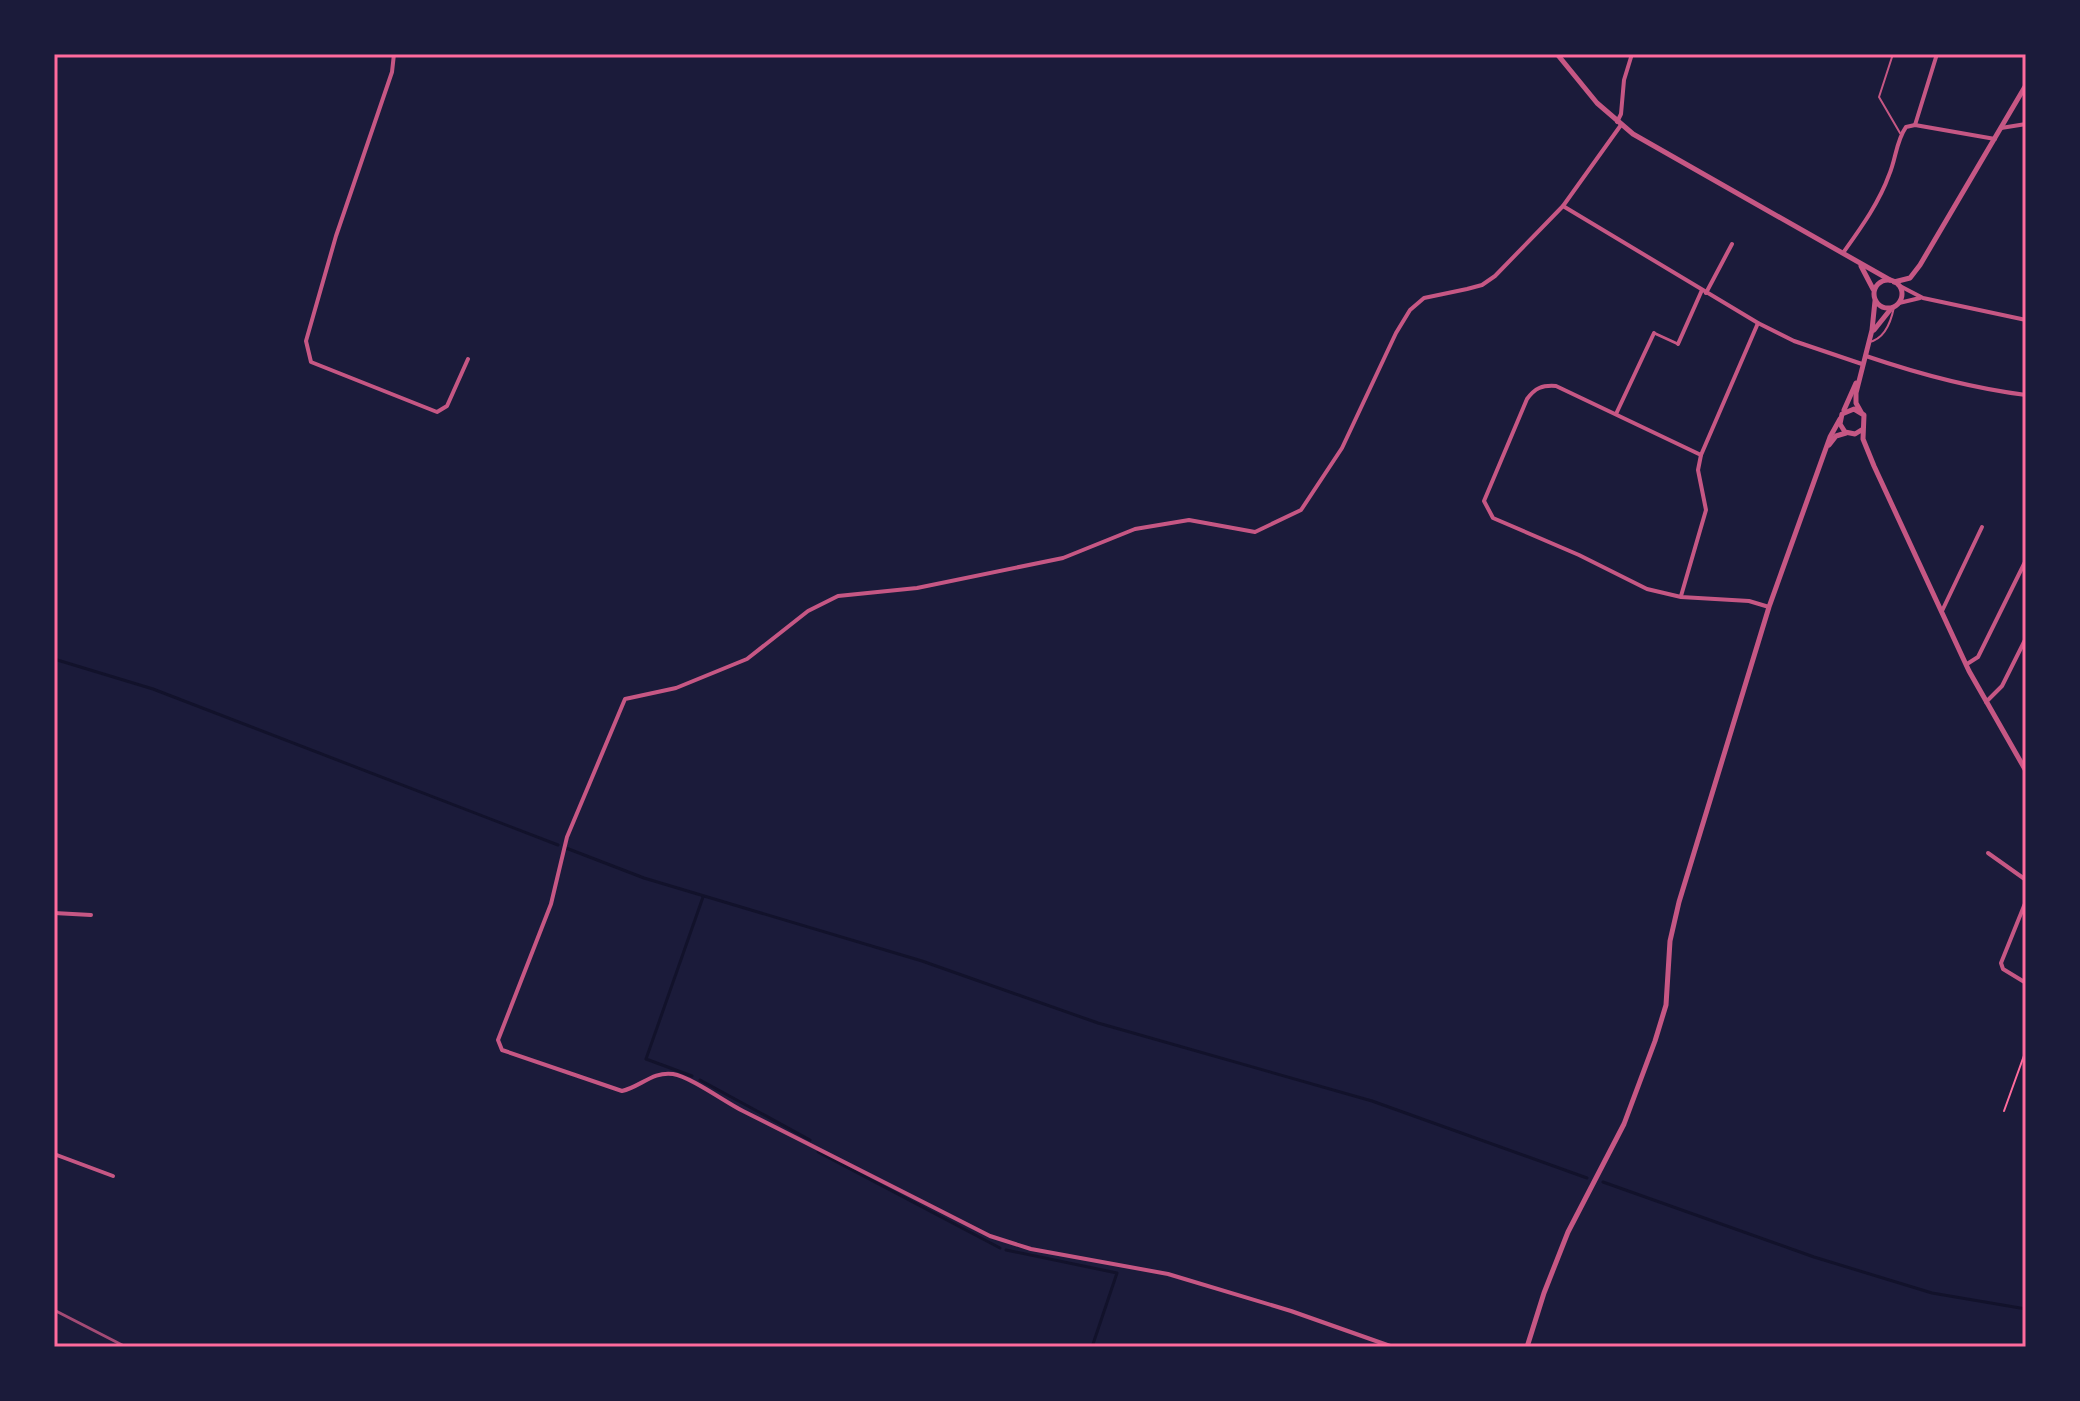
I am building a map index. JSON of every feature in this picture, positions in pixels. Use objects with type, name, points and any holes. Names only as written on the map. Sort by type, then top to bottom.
[{"type":"street","points":[[394,54],[392,72],[336,236],[306,341],[311,362],[437,412],[447,406],[468,359]]},
{"type":"street","points":[[1557,54],[1592,98],[1619,124],[1661,152],[1923,298],[2026,320]]},
{"type":"street","points":[[1393,1347],[1291,1311],[1168,1274],[1031,1249],[990,1236],[677,1075],[663,1073],[649,1078],[636,1088],[622,1091],[512,1054],[498,1046],[498,1040],[551,904],[567,837],[625,699],[676,688],[747,659],[808,611],[838,596],[917,588],[1063,558],[1135,529],[1189,520],[1255,532],[1301,510],[1342,448],[1410,310],[1424,298],[1482,285],[1495,276],[1563,206],[1619,124],[1624,80],[1632,54]]},
{"type":"street","points":[[1915,125],[1937,54]]},
{"type":"street","points":[[1871,334],[1906,289],[2026,85]]},
{"type":"street","points":[[2001,128],[2026,124]]},
{"type":"street","points":[[1843,253],[1883,189],[1906,127],[1915,125],[1995,139]]},
{"type":"street","points":[[1563,206],[1758,323],[1794,341],[1861,367]]},
{"type":"street","points":[[1616,414],[1654,333],[1678,344],[1732,244]]},
{"type":"street","points":[[1858,262],[1874,292],[1875,301],[1871,334],[1855,399],[1865,421],[1863,429],[1867,451],[1966,664],[2026,771]]},
{"type":"street","points":[[1874,292],[1878,284],[1905,281],[1913,275]]},
{"type":"street","points":[[1894,282],[1896,304]]},
{"type":"street","points":[[1875,301],[1882,307],[1923,298]]},
{"type":"street","points":[[1681,597],[1706,510],[1698,470],[1701,455],[1758,323]]},
{"type":"street","points":[[1864,355],[1924,376],[1980,389],[2026,395]]},
{"type":"street","points":[[1527,1347],[1568,1232],[1624,1124],[1655,1041],[1666,1005],[1670,941],[1676,911],[1769,607],[1861,367]]},
{"type":"street","points":[[1701,455],[1556,386],[1547,385],[1533,390],[1484,497],[1493,518],[1579,555],[1632,583],[1666,595],[1749,601],[1769,607]]},
{"type":"street","points":[[1841,416],[1851,409],[1862,413]]},
{"type":"street","points":[[1841,416],[1841,426],[1867,451]]},
{"type":"street","points":[[1827,450],[1836,436],[1863,429]]},
{"type":"street","points":[[1941,612],[1982,527]]},
{"type":"street","points":[[1966,664],[1978,657],[2026,560]]},
{"type":"street","points":[[1986,702],[2002,686],[2026,638]]},
{"type":"street","points":[[1988,853],[2026,880]]},
{"type":"street","points":[[2026,901],[2001,963],[2003,969],[2026,983]]},
{"type":"street","points":[[54,913],[91,915]]},
{"type":"street","points":[[54,1154],[113,1176]]},
{"type":"lane","points":[[1893,54],[1879,97],[1901,135]]},
{"type":"lane","points":[[1868,342],[1881,337],[1896,304]]},
{"type":"path","points":[[2004,1111],[2026,1050]]},
{"type":"waterway","points":[[54,659],[153,689],[558,845]]},
{"type":"waterway","points":[[566,848],[644,878],[922,961],[1098,1023],[1372,1101],[1587,1178]]},
{"type":"waterway","points":[[692,1076],[646,1059],[703,897]]},
{"type":"waterway","points":[[700,1080],[810,1140]]},
{"type":"waterway","points":[[818,1152],[1000,1248]]},
{"type":"waterway","points":[[1603,1182],[1814,1257],[1932,1293],[2026,1309]]},
{"type":"waterway","points":[[1006,1250],[1117,1273],[1092,1347]]},
{"type":"railway","points":[[54,1310],[126,1347]]}]
